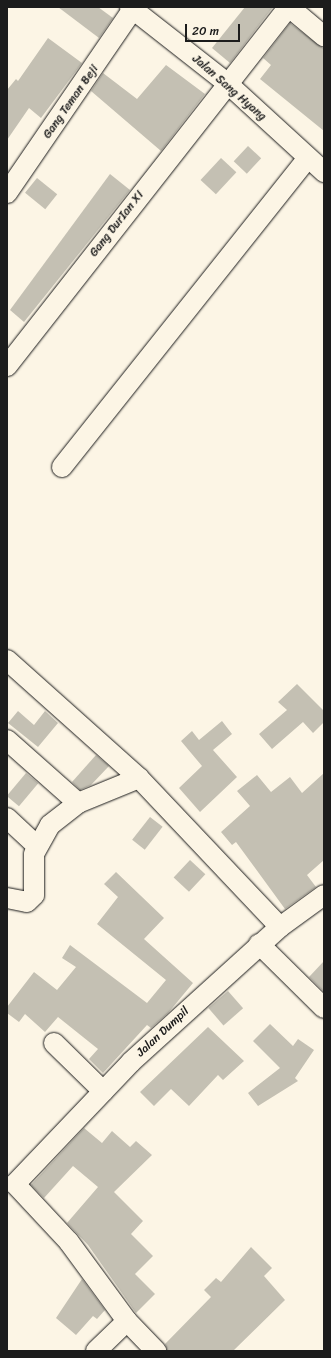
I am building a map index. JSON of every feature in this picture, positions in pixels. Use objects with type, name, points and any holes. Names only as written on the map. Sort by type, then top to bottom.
[{"type":"street","name":"Jalan Sang Hyang","points":[[132,8],[227,83],[324,172]]},
{"type":"street","name":"Gang Teman Beji","points":[[7,193],[132,8]]},
{"type":"street","name":"Gang DurIan XI","points":[[7,366],[227,83],[291,9]]},
{"type":"street","points":[[291,9],[324,36]]},
{"type":"street","points":[[62,467],[308,158]]},
{"type":"street","points":[[7,660],[139,778],[280,927]]},
{"type":"street","points":[[7,740],[78,803]]},
{"type":"street","points":[[7,898],[27,902],[34,895],[36,845],[50,826],[78,803],[139,778]]},
{"type":"street","points":[[7,818],[36,845]]},
{"type":"street","name":"Jalan Dumpil","points":[[11,1185],[103,1090],[259,944],[280,927],[324,896]]},
{"type":"street","points":[[259,944],[324,1008]]},
{"type":"street","points":[[54,1043],[103,1090]]},
{"type":"street","points":[[11,1185],[69,1242],[127,1321],[156,1351]]},
{"type":"street","points":[[96,1351],[127,1321]]},
{"type":"building","points":[[58,7],[98,7],[113,18],[99,38]]},
{"type":"building","points":[[245,7],[273,7],[230,63],[212,48]]},
{"type":"building","points":[[290,23],[324,49],[324,131],[260,79],[271,65],[263,58]]},
{"type":"building","points":[[48,38],[82,63],[41,118],[29,108],[7,140],[7,90],[16,79],[18,81]]},
{"type":"building","points":[[166,65],[205,94],[161,151],[91,91],[103,73],[137,99]]},
{"type":"building","points":[[248,146],[261,158],[247,174],[234,161]]},
{"type":"building","points":[[221,158],[236,172],[216,194],[201,180]]},
{"type":"building","points":[[110,174],[130,190],[24,322],[10,310]]},
{"type":"building","points":[[37,178],[57,194],[45,209],[25,193]]},
{"type":"building","points":[[297,684],[324,711],[324,722],[313,733],[303,722],[272,749],[259,734],[287,710],[278,702]]},
{"type":"building","points":[[18,711],[34,725],[45,711],[58,723],[38,747],[8,723]]},
{"type":"building","points":[[222,721],[232,734],[213,750],[237,777],[200,812],[179,788],[202,766],[181,741],[192,731],[199,740]]},
{"type":"building","points":[[96,755],[109,766],[91,785],[80,790],[72,782]]},
{"type":"building","points":[[26,773],[38,783],[19,806],[7,796]]},
{"type":"building","points":[[324,773],[324,860],[307,875],[316,887],[285,909],[236,842],[232,845],[221,832],[250,806],[237,791],[257,775],[271,792],[290,777],[302,793]]},
{"type":"building","points":[[150,817],[163,827],[145,850],[132,840]]},
{"type":"building","points":[[190,860],[205,874],[189,892],[174,878]]},
{"type":"building","points":[[116,872],[164,918],[144,939],[193,983],[168,1013],[151,1028],[147,1025],[103,1073],[89,1059],[98,1049],[58,1017],[45,1032],[25,1014],[19,1022],[7,1013],[7,1007],[34,972],[57,990],[76,967],[62,958],[70,945],[147,1003],[166,980],[97,924],[118,897],[104,884]]},
{"type":"building","points":[[324,961],[324,992],[309,977]]},
{"type":"building","points":[[228,991],[243,1008],[223,1025],[208,1008]]},
{"type":"building","points":[[270,1024],[293,1046],[298,1039],[314,1050],[295,1078],[298,1081],[258,1106],[248,1093],[280,1068],[253,1041]]},
{"type":"building","points":[[208,1027],[244,1061],[223,1080],[218,1075],[189,1106],[171,1089],[154,1106],[140,1092]]},
{"type":"building","points":[[84,1128],[102,1143],[112,1131],[130,1147],[136,1141],[152,1155],[114,1192],[143,1221],[131,1234],[153,1256],[135,1274],[155,1294],[136,1313],[88,1245],[67,1223],[98,1187],[73,1166],[44,1198],[31,1185]]},
{"type":"building","points":[[251,1247],[272,1268],[264,1276],[285,1300],[233,1351],[167,1351],[165,1344],[211,1297],[204,1290],[216,1278],[221,1282]]},
{"type":"building","points":[[82,1279],[105,1310],[97,1319],[93,1316],[76,1335],[56,1318]]}]
